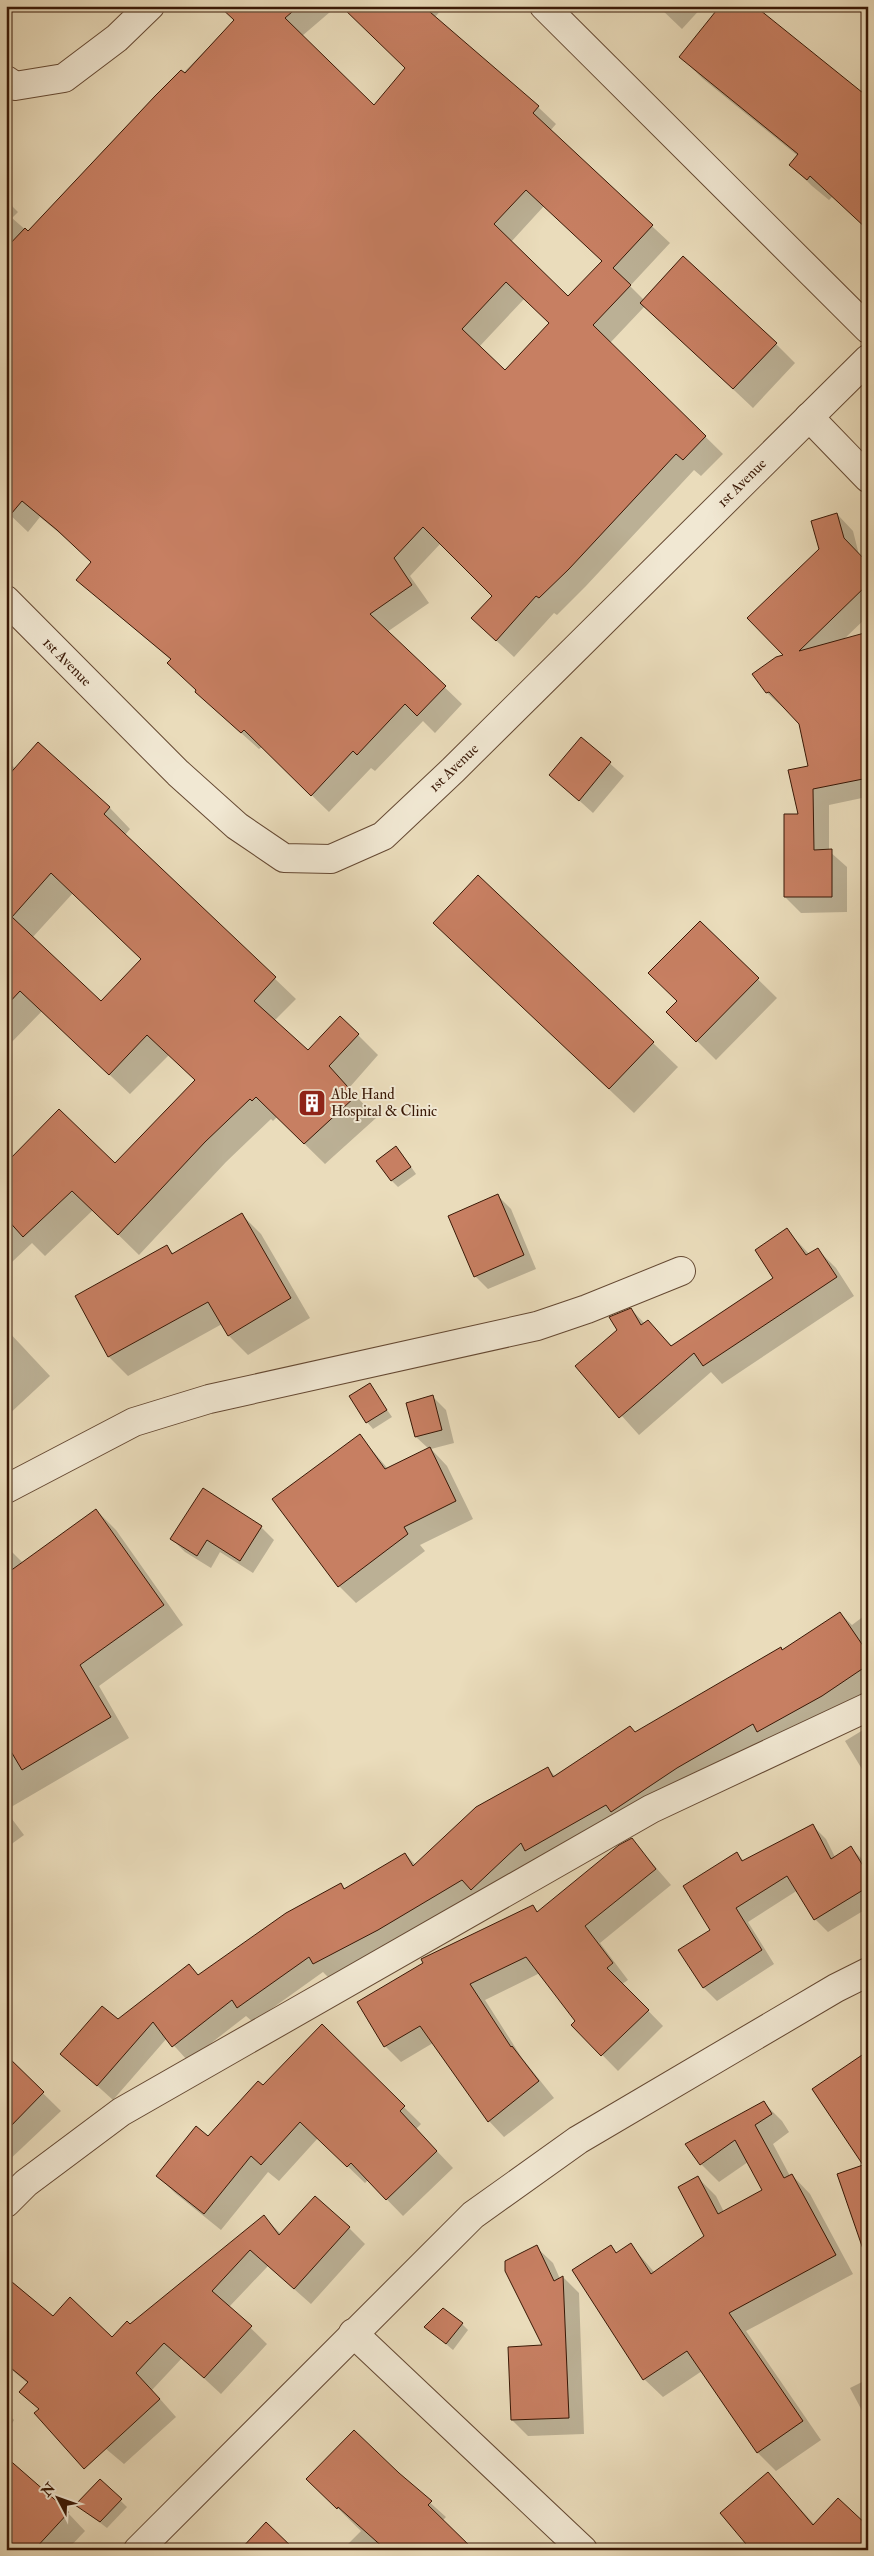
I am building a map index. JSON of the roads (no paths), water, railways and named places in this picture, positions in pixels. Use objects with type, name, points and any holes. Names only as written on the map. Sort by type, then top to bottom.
[{"type":"street","points":[[6,80],[15,86],[64,78],[117,38],[150,6]]},
{"type":"street","points":[[544,6],[868,329]]},
{"type":"street","name":"1st Avenue","points":[[6,600],[178,773],[237,826],[284,858],[331,859],[383,836],[460,763],[868,359]]},
{"type":"street","points":[[809,417],[868,478]]},
{"type":"street","points":[[6,1489],[134,1422],[208,1399],[537,1326],[588,1309],[681,1271]]},
{"type":"street","points":[[6,2203],[26,2183],[121,2112],[651,1809],[868,1707]]},
{"type":"street","points":[[138,2550],[473,2215],[578,2140],[836,1988],[868,1972]]},
{"type":"street","points":[[353,2333],[583,2550]]},
{"type":"place","name":"Able Hand Hospital & Clinic","points":[[312,1103]]}]
